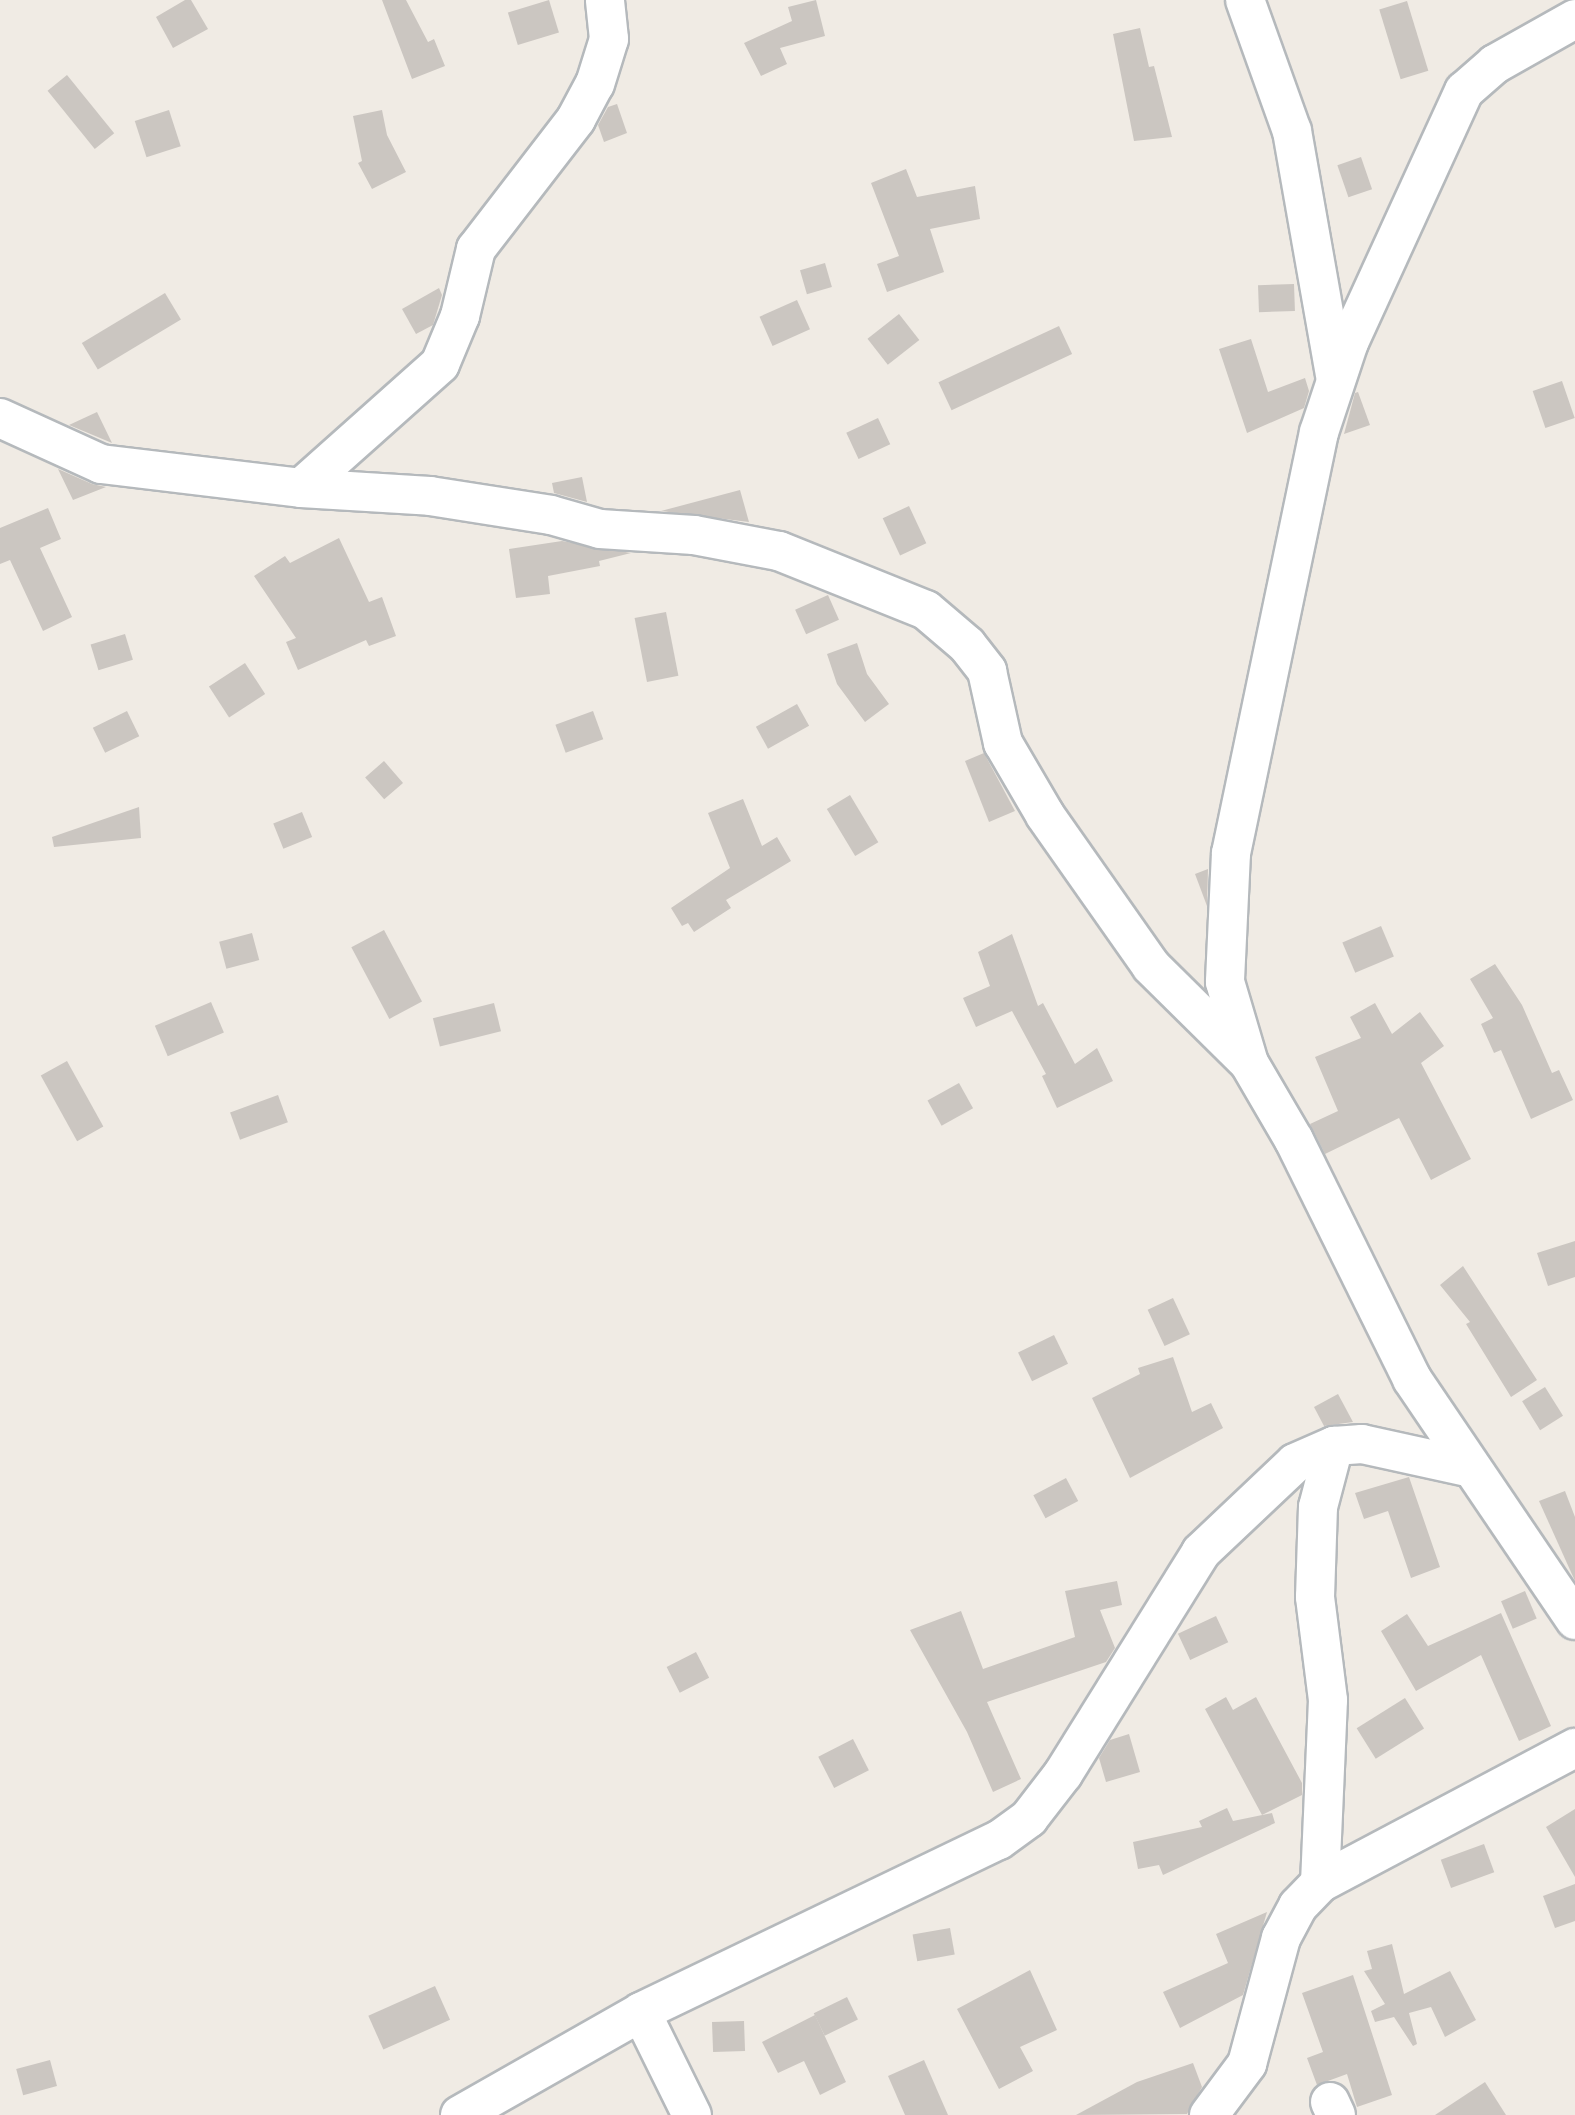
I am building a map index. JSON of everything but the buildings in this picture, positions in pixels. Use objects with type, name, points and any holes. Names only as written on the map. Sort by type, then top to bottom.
[{"type":"street","points":[[301,488],[440,364],[460,316],[476,249],[576,119],[595,84],[609,39],[605,0]]},
{"type":"street","points":[[1245,0],[1292,131],[1336,383]]},
{"type":"street","points":[[1568,1599],[1471,1468],[1412,1379],[1294,1140],[1249,1063],[1225,982],[1231,853],[1265,710],[1319,432],[1349,342],[1464,91],[1495,64],[1575,19]]},
{"type":"street","points":[[0,418],[101,464],[301,488],[430,496],[551,515],[600,529],[694,535],[765,549],[850,575],[926,610],[967,645],[987,671],[1003,743],[1045,815],[1151,966],[1249,1063]]},
{"type":"street","points":[[460,2115],[641,2012],[999,1840],[1029,1818],[1063,1774],[1201,1552],[1295,1463],[1334,1446],[1362,1444],[1471,1468]]},
{"type":"street","points":[[1320,1883],[1328,1700],[1315,1597],[1318,1507],[1334,1446]]},
{"type":"street","points":[[1209,2115],[1247,2064],[1281,1938],[1298,1906],[1320,1883],[1575,1748]]},
{"type":"street","points":[[641,2012],[692,2115]]}]
